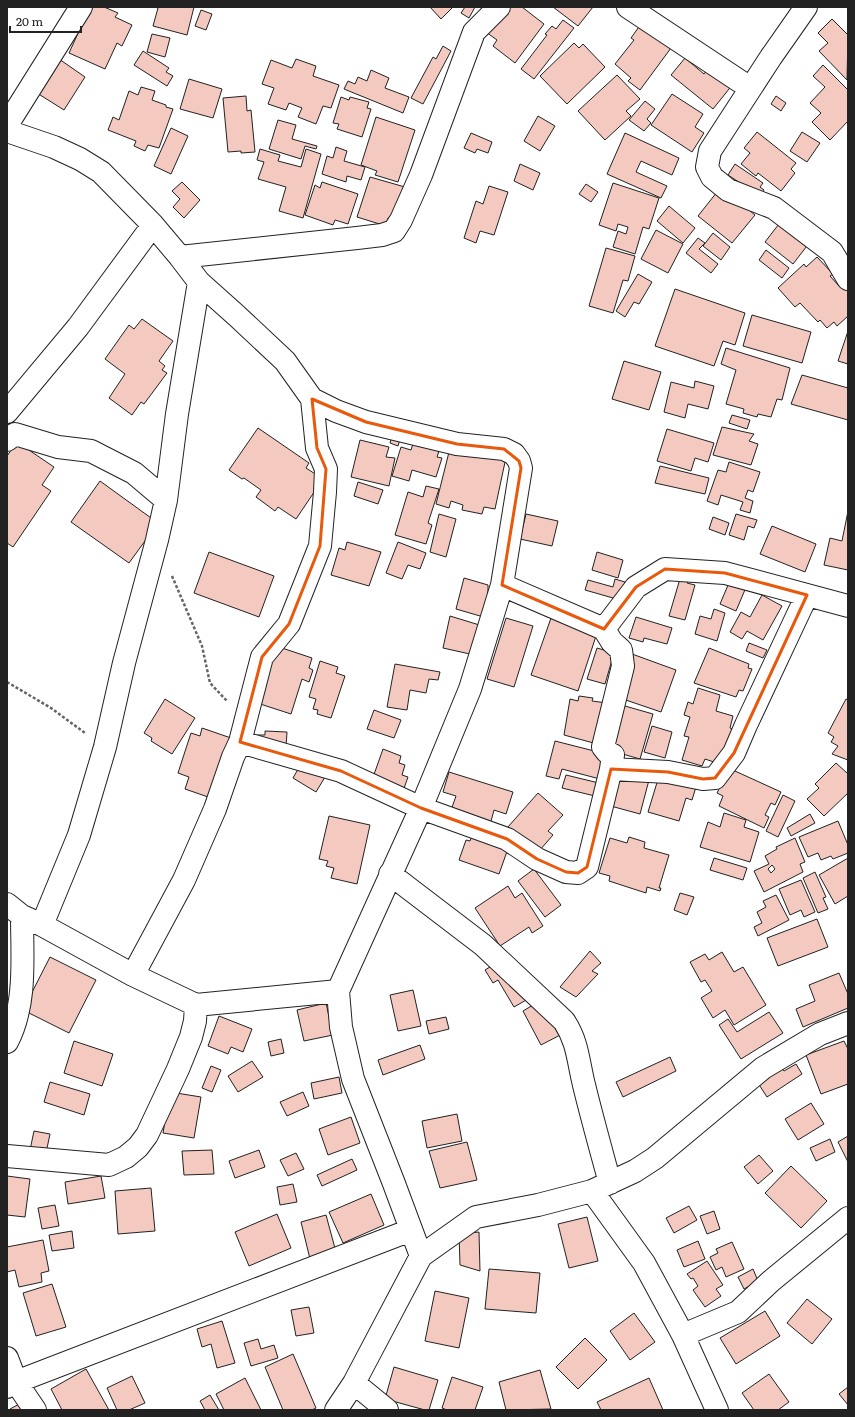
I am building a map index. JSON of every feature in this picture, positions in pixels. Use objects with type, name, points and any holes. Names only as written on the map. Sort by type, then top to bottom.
[{"type":"street","points":[[7,125],[81,7]]},
{"type":"street","points":[[180,257],[382,235],[394,230],[401,220],[421,175],[474,32],[499,7]]},
{"type":"street","points":[[628,7],[750,88]]},
{"type":"street","points":[[806,7],[750,88],[710,151],[707,166],[712,177],[728,190],[774,208],[832,252],[848,279]]},
{"type":"street","points":[[7,130],[54,147],[80,159],[101,172],[153,225],[199,282],[238,316],[285,361],[312,398],[336,411],[366,422],[457,444],[504,449],[514,454],[519,461],[521,468],[502,585],[470,688],[422,808],[390,874],[338,991],[341,1027],[353,1079],[421,1256]]},
{"type":"street","points":[[7,412],[78,327],[153,225]]},
{"type":"street","points":[[42,925],[79,835],[105,747],[124,663],[157,540],[166,500],[177,414],[199,282]]},
{"type":"street","points":[[133,975],[184,880],[215,809],[233,757],[240,742],[262,658],[289,624],[320,546],[326,469],[317,448],[312,398]]},
{"type":"street","points":[[7,440],[15,434],[58,447],[91,451],[134,473],[166,500]]},
{"type":"street","points":[[604,629],[636,587],[665,569],[725,573],[848,606]]},
{"type":"street","points":[[240,742],[341,771],[422,808],[508,839],[536,859],[566,872],[578,873],[587,867],[611,769],[613,755],[607,752],[603,747],[624,666],[621,650],[612,642],[604,629],[502,585]]},
{"type":"street","points":[[611,769],[668,772],[703,779],[715,778],[734,753],[807,595]]},
{"type":"street","points":[[390,874],[484,945],[564,1021],[571,1032],[575,1043],[583,1083],[601,1187],[683,1335],[717,1410]]},
{"type":"street","points":[[14,910],[133,975],[196,1005],[338,991]]},
{"type":"street","points":[[7,1042],[11,1035],[16,1018],[22,978],[14,910]]},
{"type":"street","points":[[7,1156],[109,1165],[126,1157],[138,1147],[147,1135],[178,1069],[191,1037],[195,1021],[196,1005]]},
{"type":"street","points":[[336,1410],[354,1383],[421,1256],[476,1216],[538,1205],[601,1187],[635,1171],[655,1158],[763,1068],[820,1034],[848,1023]]},
{"type":"street","points":[[683,1335],[738,1312],[771,1281],[848,1218]]},
{"type":"street","points":[[11,1384],[411,1230]]},
{"type":"street","points":[[7,1358],[11,1384],[35,1410]]},
{"type":"street","points":[[354,1383],[387,1410]]},
{"type":"path","points":[[171,574],[202,646],[210,683],[231,705]]},
{"type":"path","points":[[7,682],[51,708],[105,747]]},
{"type":"highlighted area","points":[[312,399],[366,422],[457,444],[504,449],[519,461],[521,468],[502,585],[604,629],[636,587],[665,569],[725,573],[807,595],[734,753],[715,778],[703,779],[668,772],[611,769],[587,867],[578,873],[566,872],[537,859],[507,839],[421,808],[341,771],[240,742],[262,657],[289,624],[320,546],[326,469],[317,448]]},
{"type":"building","points":[[90,7],[104,7],[118,13],[115,17],[132,25],[122,46],[117,43],[105,69],[69,53]]},
{"type":"building","points":[[155,7],[194,7],[187,35],[153,26],[158,8]]},
{"type":"building","points":[[430,7],[453,7],[441,19]]},
{"type":"building","points":[[465,7],[475,7],[469,18],[461,13]]},
{"type":"building","points":[[505,7],[522,7],[544,24],[515,63],[493,46],[497,40],[486,32]]},
{"type":"building","points":[[553,7],[593,7],[578,26]]},
{"type":"building","points":[[201,10],[212,14],[206,30],[195,26]]},
{"type":"building","points":[[832,19],[848,35],[847,80],[819,51],[828,43],[818,33]]},
{"type":"building","points":[[563,20],[574,28],[534,79],[521,69],[547,35],[545,34],[552,26],[556,29]]},
{"type":"building","points":[[641,24],[671,48],[640,90],[628,81],[631,78],[615,64],[634,40],[631,38]]},
{"type":"building","points":[[152,34],[170,38],[165,57],[147,52]]},
{"type":"building","points":[[574,43],[579,48],[583,44],[605,67],[567,104],[540,76]]},
{"type":"building","points":[[443,46],[451,51],[423,104],[411,98],[433,57],[436,59]]},
{"type":"building","points":[[143,51],[169,68],[166,72],[173,76],[167,86],[134,65]]},
{"type":"building","points":[[685,58],[704,74],[710,66],[733,84],[713,109],[671,75]]},
{"type":"building","points":[[59,59],[85,77],[64,110],[37,93]]},
{"type":"building","points":[[296,59],[316,66],[313,76],[339,85],[331,108],[323,106],[316,124],[298,117],[302,108],[289,103],[286,110],[268,104],[274,88],[262,84],[271,60],[292,68]]},
{"type":"building","points":[[823,65],[848,90],[848,121],[830,140],[812,122],[821,113],[810,103],[825,87],[813,76]]},
{"type":"building","points":[[371,70],[389,78],[385,88],[409,97],[403,113],[344,89],[348,81],[355,84],[358,77],[367,81]]},
{"type":"building","points":[[617,75],[640,99],[626,111],[631,116],[605,140],[578,111]]},
{"type":"building","points":[[189,79],[222,89],[213,118],[180,109]]},
{"type":"building","points":[[141,87],[155,91],[152,100],[173,109],[159,148],[148,145],[145,151],[134,146],[136,141],[108,130],[113,117],[119,120],[129,91],[138,95]]},
{"type":"building","points":[[672,94],[703,114],[695,127],[704,133],[692,152],[651,125]]},
{"type":"building","points":[[246,96],[247,111],[251,110],[255,152],[228,152],[223,98]]},
{"type":"building","points":[[776,96],[786,103],[781,111],[771,104]]},
{"type":"building","points":[[341,97],[349,100],[350,97],[369,102],[367,108],[371,109],[362,137],[337,129],[339,124],[333,123]]},
{"type":"building","points":[[645,101],[655,109],[647,119],[651,123],[644,131],[629,120]]},
{"type":"building","points":[[538,116],[555,126],[540,151],[524,141]]},
{"type":"building","points":[[376,117],[415,130],[398,182],[375,175],[377,171],[361,165]]},
{"type":"building","points":[[278,120],[296,125],[292,139],[317,146],[316,149],[305,146],[301,159],[269,149]]},
{"type":"building","points":[[171,128],[188,136],[171,174],[154,166]]},
{"type":"building","points":[[757,132],[796,163],[791,169],[795,173],[781,191],[758,173],[756,176],[741,164],[750,153],[744,148]]},
{"type":"building","points":[[802,132],[820,143],[807,162],[790,151]]},
{"type":"building","points":[[471,133],[492,142],[488,153],[477,149],[475,153],[464,148]]},
{"type":"building","points":[[625,133],[679,158],[672,175],[641,161],[636,172],[667,186],[661,198],[607,174]]},
{"type":"building","points":[[336,147],[347,151],[344,161],[365,167],[361,180],[347,176],[346,182],[322,174],[327,156],[333,158]]},
{"type":"building","points":[[260,149],[280,155],[278,161],[301,167],[306,149],[321,154],[303,218],[279,211],[286,187],[258,179],[264,162],[257,160]]},
{"type":"building","points":[[520,164],[540,173],[533,190],[514,181]]},
{"type":"building","points":[[735,164],[763,183],[760,187],[764,190],[760,196],[728,175]]},
{"type":"building","points":[[370,177],[405,187],[395,220],[388,218],[386,226],[357,217]]},
{"type":"building","points":[[182,182],[200,200],[184,218],[173,207],[180,199],[172,191]]},
{"type":"building","points":[[322,182],[358,194],[348,224],[335,220],[333,225],[305,215],[315,185],[320,188]]},
{"type":"building","points":[[613,183],[659,198],[649,229],[643,227],[635,254],[613,247],[618,231],[626,234],[628,227],[618,224],[616,231],[599,225]]},
{"type":"building","points":[[586,184],[598,192],[591,202],[579,194]]},
{"type":"building","points":[[489,186],[508,192],[494,235],[480,231],[476,243],[464,238],[476,201],[483,204]]},
{"type":"building","points":[[721,187],[755,215],[732,243],[698,216]]},
{"type":"building","points":[[669,206],[695,228],[683,243],[657,221]]},
{"type":"building","points":[[782,220],[810,242],[793,264],[765,242]]},
{"type":"building","points":[[656,230],[683,244],[668,273],[641,259]]},
{"type":"building","points":[[713,233],[730,247],[721,260],[703,246]]},
{"type":"building","points":[[698,238],[705,243],[699,249],[718,264],[711,273],[686,253]]},
{"type":"building","points":[[606,248],[635,256],[628,281],[623,280],[613,313],[589,306]]},
{"type":"building","points":[[766,250],[789,268],[782,278],[759,260]]},
{"type":"building","points":[[817,257],[833,274],[830,276],[839,286],[843,282],[848,287],[848,316],[837,326],[834,322],[827,328],[820,320],[818,322],[800,303],[795,307],[778,288],[804,264],[806,267]]},
{"type":"building","points":[[638,274],[652,282],[639,304],[634,302],[625,317],[616,311]]},
{"type":"building","points":[[675,289],[745,313],[735,345],[723,341],[714,366],[655,346]]},
{"type":"building","points":[[752,315],[811,332],[802,363],[743,346]]},
{"type":"building","points":[[142,319],[173,341],[159,361],[165,366],[162,370],[167,373],[144,404],[141,402],[132,415],[109,398],[125,374],[105,359],[129,325],[134,329]]},
{"type":"building","points":[[848,331],[848,364],[838,361]]},
{"type":"building","points":[[726,348],[790,368],[782,400],[777,399],[771,417],[758,414],[757,417],[743,413],[744,409],[726,404],[736,370],[721,364]]},
{"type":"building","points":[[624,361],[661,372],[649,410],[612,399]]},
{"type":"building","points":[[802,375],[848,388],[848,420],[791,404]]},
{"type":"building","points":[[695,381],[714,386],[708,409],[688,404],[685,418],[664,412],[671,382],[694,388]]},
{"type":"building","points":[[732,415],[750,420],[747,429],[729,423]]},
{"type":"building","points":[[722,427],[754,434],[749,441],[758,444],[751,465],[713,455]]},
{"type":"building","points":[[258,428],[309,463],[306,468],[323,479],[296,519],[278,507],[275,511],[256,497],[261,490],[229,470]]},
{"type":"building","points":[[667,429],[714,443],[708,462],[695,458],[691,471],[657,461]]},
{"type":"building","points":[[393,433],[401,436],[398,446],[390,443]]},
{"type":"building","points":[[360,440],[389,447],[386,457],[395,458],[389,486],[351,477]]},
{"type":"building","points":[[414,440],[440,448],[437,457],[442,458],[436,477],[412,470],[409,481],[392,476],[401,447],[411,450]]},
{"type":"building","points":[[452,440],[508,448],[495,509],[484,507],[482,514],[462,510],[463,505],[451,501],[449,508],[436,504]]},
{"type":"building","points":[[17,442],[54,467],[42,485],[51,491],[13,547],[7,543],[7,456]]},
{"type":"building","points":[[729,462],[760,472],[753,492],[748,490],[745,498],[753,501],[750,513],[740,510],[743,502],[721,495],[718,505],[707,501],[718,470],[726,472]]},
{"type":"building","points":[[660,466],[709,478],[705,494],[655,483]]},
{"type":"building","points":[[100,481],[158,523],[129,563],[71,522]]},
{"type":"building","points":[[358,482],[383,490],[378,504],[354,496]]},
{"type":"building","points":[[426,486],[439,489],[428,523],[432,525],[426,544],[395,535],[408,492],[423,497]]},
{"type":"building","points":[[848,511],[848,570],[824,565],[830,538],[842,541]]},
{"type":"building","points":[[439,514],[456,519],[446,557],[430,552]]},
{"type":"building","points":[[526,514],[558,521],[552,546],[520,539]]},
{"type":"building","points":[[736,514],[757,520],[754,528],[748,526],[744,540],[729,535]]},
{"type":"building","points":[[713,517],[729,523],[725,535],[709,529]]},
{"type":"building","points":[[772,526],[816,544],[805,572],[760,554]]},
{"type":"building","points":[[347,542],[381,552],[369,586],[331,575],[339,548],[345,550]]},
{"type":"building","points":[[398,542],[426,553],[420,569],[408,565],[402,579],[386,573]]},
{"type":"building","points":[[209,552],[274,576],[259,617],[194,593]]},
{"type":"building","points":[[597,552],[623,560],[618,578],[592,570]]},
{"type":"building","points":[[682,572],[690,575],[687,583],[695,585],[685,620],[669,616]]},
{"type":"building","points":[[464,578],[488,585],[488,593],[493,596],[487,618],[456,609]]},
{"type":"building","points":[[731,578],[747,585],[736,611],[720,604]]},
{"type":"building","points":[[615,579],[625,582],[620,600],[585,590],[588,580],[613,587]]},
{"type":"building","points":[[762,595],[782,606],[763,640],[747,631],[742,639],[730,632],[741,612],[750,617]]},
{"type":"building","points":[[714,609],[725,613],[717,641],[695,634],[700,616],[711,619]]},
{"type":"building","points":[[450,616],[486,627],[470,654],[443,648]]},
{"type":"building","points":[[636,617],[672,628],[667,644],[644,638],[643,642],[629,638]]},
{"type":"building","points":[[506,618],[533,626],[514,687],[487,679]]},
{"type":"building","points":[[551,618],[597,633],[578,691],[531,675]]},
{"type":"building","points":[[749,643],[767,650],[763,658],[746,651]]},
{"type":"building","points":[[273,645],[312,658],[309,668],[313,670],[309,682],[302,679],[291,714],[254,702]]},
{"type":"building","points":[[597,648],[614,653],[605,684],[587,679]]},
{"type":"building","points":[[709,648],[749,664],[748,668],[752,669],[743,691],[739,690],[736,697],[694,683]]},
{"type":"building","points":[[632,654],[676,670],[661,712],[617,697]]},
{"type":"building","points":[[320,661],[338,667],[336,673],[345,676],[331,718],[317,714],[318,710],[313,709],[316,699],[309,697]]},
{"type":"building","points":[[395,664],[440,672],[438,680],[429,679],[426,693],[410,690],[407,710],[387,707]]},
{"type":"building","points":[[698,688],[720,695],[716,711],[733,716],[730,728],[734,730],[723,765],[705,759],[702,766],[682,760],[689,737],[684,736],[690,717],[684,715],[688,702],[693,704]]},
{"type":"building","points":[[579,696],[593,698],[592,701],[607,703],[601,745],[564,735],[570,699],[578,701]]},
{"type":"building","points":[[165,699],[195,718],[172,754],[151,741],[152,738],[144,733]]},
{"type":"building","points":[[846,699],[848,700],[848,760],[832,754],[838,746],[831,742],[834,737],[828,733]]},
{"type":"building","points":[[618,704],[653,714],[640,759],[605,749]]},
{"type":"building","points":[[374,710],[401,720],[394,738],[367,729]]},
{"type":"building","points":[[652,726],[672,732],[665,758],[644,752]]},
{"type":"building","points":[[202,728],[231,738],[211,798],[185,789],[189,777],[178,773],[191,733],[200,736]]},
{"type":"building","points":[[265,731],[287,732],[286,747],[257,745],[257,735],[265,735]]},
{"type":"building","points":[[555,741],[606,754],[600,779],[562,769],[559,779],[546,776]]},
{"type":"building","points":[[383,749],[401,756],[399,763],[405,765],[402,775],[408,777],[402,794],[371,783]]},
{"type":"building","points":[[836,763],[847,773],[848,772],[848,793],[824,816],[807,799],[819,788],[815,784]]},
{"type":"building","points":[[301,764],[325,777],[316,792],[293,778]]},
{"type":"building","points":[[724,766],[781,792],[775,805],[771,803],[765,815],[769,817],[764,828],[719,806],[723,796],[717,793],[719,789],[717,787]]},
{"type":"building","points":[[449,772],[513,792],[506,814],[494,810],[490,825],[450,813],[456,796],[443,792]]},
{"type":"building","points":[[566,775],[603,784],[599,797],[562,788]]},
{"type":"building","points":[[615,776],[634,781],[636,776],[649,780],[640,814],[607,805]]},
{"type":"building","points":[[659,776],[696,787],[692,800],[686,798],[679,821],[648,812]]},
{"type":"building","points":[[538,793],[563,815],[548,831],[553,835],[539,851],[507,828]]},
{"type":"building","points":[[783,795],[795,801],[778,837],[766,831]]},
{"type":"building","points":[[724,813],[746,820],[744,827],[759,832],[750,862],[700,847],[708,822],[720,827]]},
{"type":"building","points":[[810,814],[815,823],[791,836],[787,828]]},
{"type":"building","points":[[329,816],[370,825],[357,884],[331,878],[334,868],[326,866],[328,861],[319,859]]},
{"type":"building","points":[[838,821],[848,845],[848,853],[833,859],[831,856],[821,860],[818,853],[808,857],[799,837]]},
{"type":"building","points":[[474,830],[510,843],[499,874],[459,860],[466,840],[470,841]]},
{"type":"building","points":[[629,837],[645,842],[644,848],[669,855],[659,888],[661,888],[660,891],[647,887],[646,893],[609,881],[610,876],[599,873],[610,838],[627,843]]},
{"type":"building","points":[[795,838],[805,862],[800,864],[803,872],[764,892],[754,871],[769,864],[765,856],[777,849],[776,847]],"holes":[[[772,865],[775,869],[771,873],[768,869]]]},
{"type":"building","points":[[714,858],[747,868],[743,880],[710,870]]},
{"type":"building","points":[[848,858],[848,896],[835,904],[819,875]]},
{"type":"building","points":[[534,869],[561,905],[545,917],[518,881]]},
{"type":"building","points":[[815,872],[826,897],[823,898],[828,909],[818,913],[803,878]]},
{"type":"building","points":[[801,880],[815,912],[804,917],[801,910],[790,915],[779,889]]},
{"type":"building","points":[[508,886],[515,898],[522,893],[543,926],[532,933],[529,927],[500,946],[475,908]]},
{"type":"building","points":[[680,893],[694,897],[687,915],[674,910]]},
{"type":"building","points":[[776,895],[789,920],[758,936],[754,927],[762,923],[757,912],[766,907],[763,901]]},
{"type":"building","points":[[817,919],[828,947],[778,966],[767,938]]},
{"type":"building","points":[[590,951],[601,963],[592,971],[598,974],[576,997],[560,987]]},
{"type":"building","points":[[722,952],[734,972],[743,967],[766,1005],[734,1025],[725,1010],[713,1018],[701,998],[712,991],[705,980],[701,982],[690,962],[705,954],[709,960]]},
{"type":"building","points":[[50,957],[96,980],[69,1033],[23,1010]]},
{"type":"building","points":[[498,962],[535,995],[514,1007],[498,980],[493,983],[485,970]]},
{"type":"building","points":[[839,973],[848,994],[848,1008],[803,1027],[796,1009],[815,1001],[809,985]]},
{"type":"building","points":[[413,990],[421,1026],[398,1031],[390,995]]},
{"type":"building","points":[[545,998],[564,1033],[541,1045],[523,1011]]},
{"type":"building","points":[[326,1003],[333,1035],[304,1041],[297,1010]]},
{"type":"building","points":[[769,1012],[783,1033],[741,1059],[719,1025],[728,1019],[737,1032]]},
{"type":"building","points":[[219,1016],[252,1029],[243,1052],[231,1047],[228,1054],[208,1046]]},
{"type":"building","points":[[446,1017],[449,1029],[429,1034],[426,1021]]},
{"type":"building","points":[[281,1039],[284,1053],[271,1056],[268,1042]]},
{"type":"building","points":[[74,1041],[113,1054],[102,1086],[64,1073]]},
{"type":"building","points":[[844,1041],[848,1049],[848,1084],[821,1094],[806,1055]]},
{"type":"building","points":[[420,1045],[425,1059],[383,1075],[378,1060]]},
{"type":"building","points":[[670,1057],[676,1071],[623,1097],[616,1082]]},
{"type":"building","points":[[252,1061],[263,1077],[238,1092],[228,1076]]},
{"type":"building","points":[[796,1064],[802,1074],[767,1097],[756,1080],[780,1065],[784,1071]]},
{"type":"building","points":[[211,1066],[221,1070],[212,1092],[202,1088]]},
{"type":"building","points":[[339,1077],[342,1093],[314,1099],[311,1083]]},
{"type":"building","points":[[50,1082],[90,1094],[84,1115],[44,1102]]},
{"type":"building","points":[[170,1092],[201,1097],[194,1138],[163,1133]]},
{"type":"building","points":[[303,1092],[309,1106],[287,1116],[280,1102]]},
{"type":"building","points":[[811,1103],[824,1124],[798,1140],[785,1119]]},
{"type":"building","points":[[457,1114],[462,1141],[427,1148],[422,1121]]},
{"type":"building","points":[[351,1117],[360,1143],[328,1155],[319,1129]]},
{"type":"building","points":[[34,1131],[50,1134],[46,1153],[30,1150]]},
{"type":"building","points":[[848,1136],[848,1162],[838,1142]]},
{"type":"building","points":[[830,1139],[835,1152],[816,1161],[810,1148]]},
{"type":"building","points":[[467,1142],[477,1180],[440,1188],[429,1151]]},
{"type":"building","points":[[212,1150],[214,1174],[184,1175],[182,1151]]},
{"type":"building","points":[[259,1150],[265,1167],[235,1178],[229,1161]]},
{"type":"building","points":[[296,1153],[304,1169],[288,1176],[280,1160]]},
{"type":"building","points":[[759,1155],[773,1171],[758,1184],[744,1167]]},
{"type":"building","points":[[352,1159],[357,1170],[322,1186],[317,1175]]},
{"type":"building","points":[[791,1166],[827,1201],[801,1228],[765,1193]]},
{"type":"building","points":[[7,1176],[30,1179],[25,1217],[7,1215]]},
{"type":"building","points":[[101,1176],[105,1198],[68,1204],[65,1182]]},
{"type":"building","points":[[293,1184],[297,1202],[280,1205],[277,1187]]},
{"type":"building","points":[[151,1188],[155,1231],[118,1234],[115,1191]]},
{"type":"building","points":[[371,1194],[384,1225],[343,1243],[329,1212]]},
{"type":"building","points":[[55,1205],[59,1226],[42,1229],[38,1208]]},
{"type":"building","points":[[689,1206],[697,1220],[674,1233],[666,1218]]},
{"type":"building","points":[[714,1211],[720,1229],[707,1234],[700,1216]]},
{"type":"building","points":[[277,1214],[291,1248],[249,1266],[235,1232]]},
{"type":"building","points":[[326,1215],[336,1252],[310,1259],[301,1222]]},
{"type":"building","points":[[587,1217],[598,1261],[569,1268],[558,1224]]},
{"type":"building","points":[[72,1231],[74,1248],[52,1251],[49,1235]]},
{"type":"building","points":[[479,1232],[480,1271],[460,1265],[459,1234]]},
{"type":"building","points":[[43,1240],[49,1271],[41,1273],[42,1282],[19,1287],[15,1270],[7,1272],[7,1247]]},
{"type":"building","points":[[698,1241],[705,1259],[684,1267],[677,1250]]},
{"type":"building","points":[[732,1242],[744,1269],[726,1277],[722,1267],[716,1270],[710,1257],[718,1253],[716,1249]]},
{"type":"building","points":[[707,1261],[723,1285],[716,1289],[721,1296],[705,1307],[693,1290],[698,1286],[693,1278],[691,1279],[687,1274]]},
{"type":"building","points":[[489,1269],[540,1273],[536,1313],[485,1309]]},
{"type":"building","points":[[753,1269],[758,1281],[744,1289],[738,1277]]},
{"type":"building","points":[[52,1284],[66,1327],[36,1336],[23,1293]]},
{"type":"building","points":[[435,1291],[469,1298],[459,1348],[425,1341]]},
{"type":"building","points":[[807,1299],[832,1319],[812,1344],[787,1323]]},
{"type":"building","points":[[309,1307],[314,1333],[296,1336],[291,1310]]},
{"type":"building","points":[[765,1311],[780,1336],[736,1364],[720,1338]]},
{"type":"building","points":[[634,1313],[655,1342],[630,1360],[610,1331]]},
{"type":"building","points":[[222,1321],[235,1363],[217,1368],[211,1344],[202,1347],[197,1329]]},
{"type":"building","points":[[585,1338],[607,1360],[578,1389],[556,1367]]},
{"type":"building","points":[[258,1339],[261,1349],[274,1345],[278,1358],[251,1366],[244,1343]]},
{"type":"building","points":[[293,1354],[316,1408],[312,1410],[283,1410],[265,1367]]},
{"type":"building","points":[[394,1367],[438,1380],[429,1410],[385,1399]]},
{"type":"building","points":[[86,1369],[109,1410],[62,1410],[51,1389]]},
{"type":"building","points":[[540,1370],[551,1409],[506,1410],[499,1382]]},
{"type":"building","points":[[769,1374],[789,1402],[778,1410],[754,1410],[742,1393]]},
{"type":"building","points":[[132,1376],[145,1403],[129,1410],[117,1410],[107,1388]]},
{"type":"building","points":[[452,1377],[483,1387],[475,1410],[447,1410],[442,1408]]},
{"type":"building","points":[[245,1378],[261,1410],[224,1410],[216,1394]]},
{"type":"building","points":[[649,1378],[663,1410],[601,1410],[597,1402]]},
{"type":"building","points":[[848,1387],[848,1405],[839,1394]]},
{"type":"building","points":[[210,1395],[219,1410],[205,1410],[200,1401]]},
{"type":"building","points":[[25,1401],[31,1410],[10,1410],[10,1409]]}]
